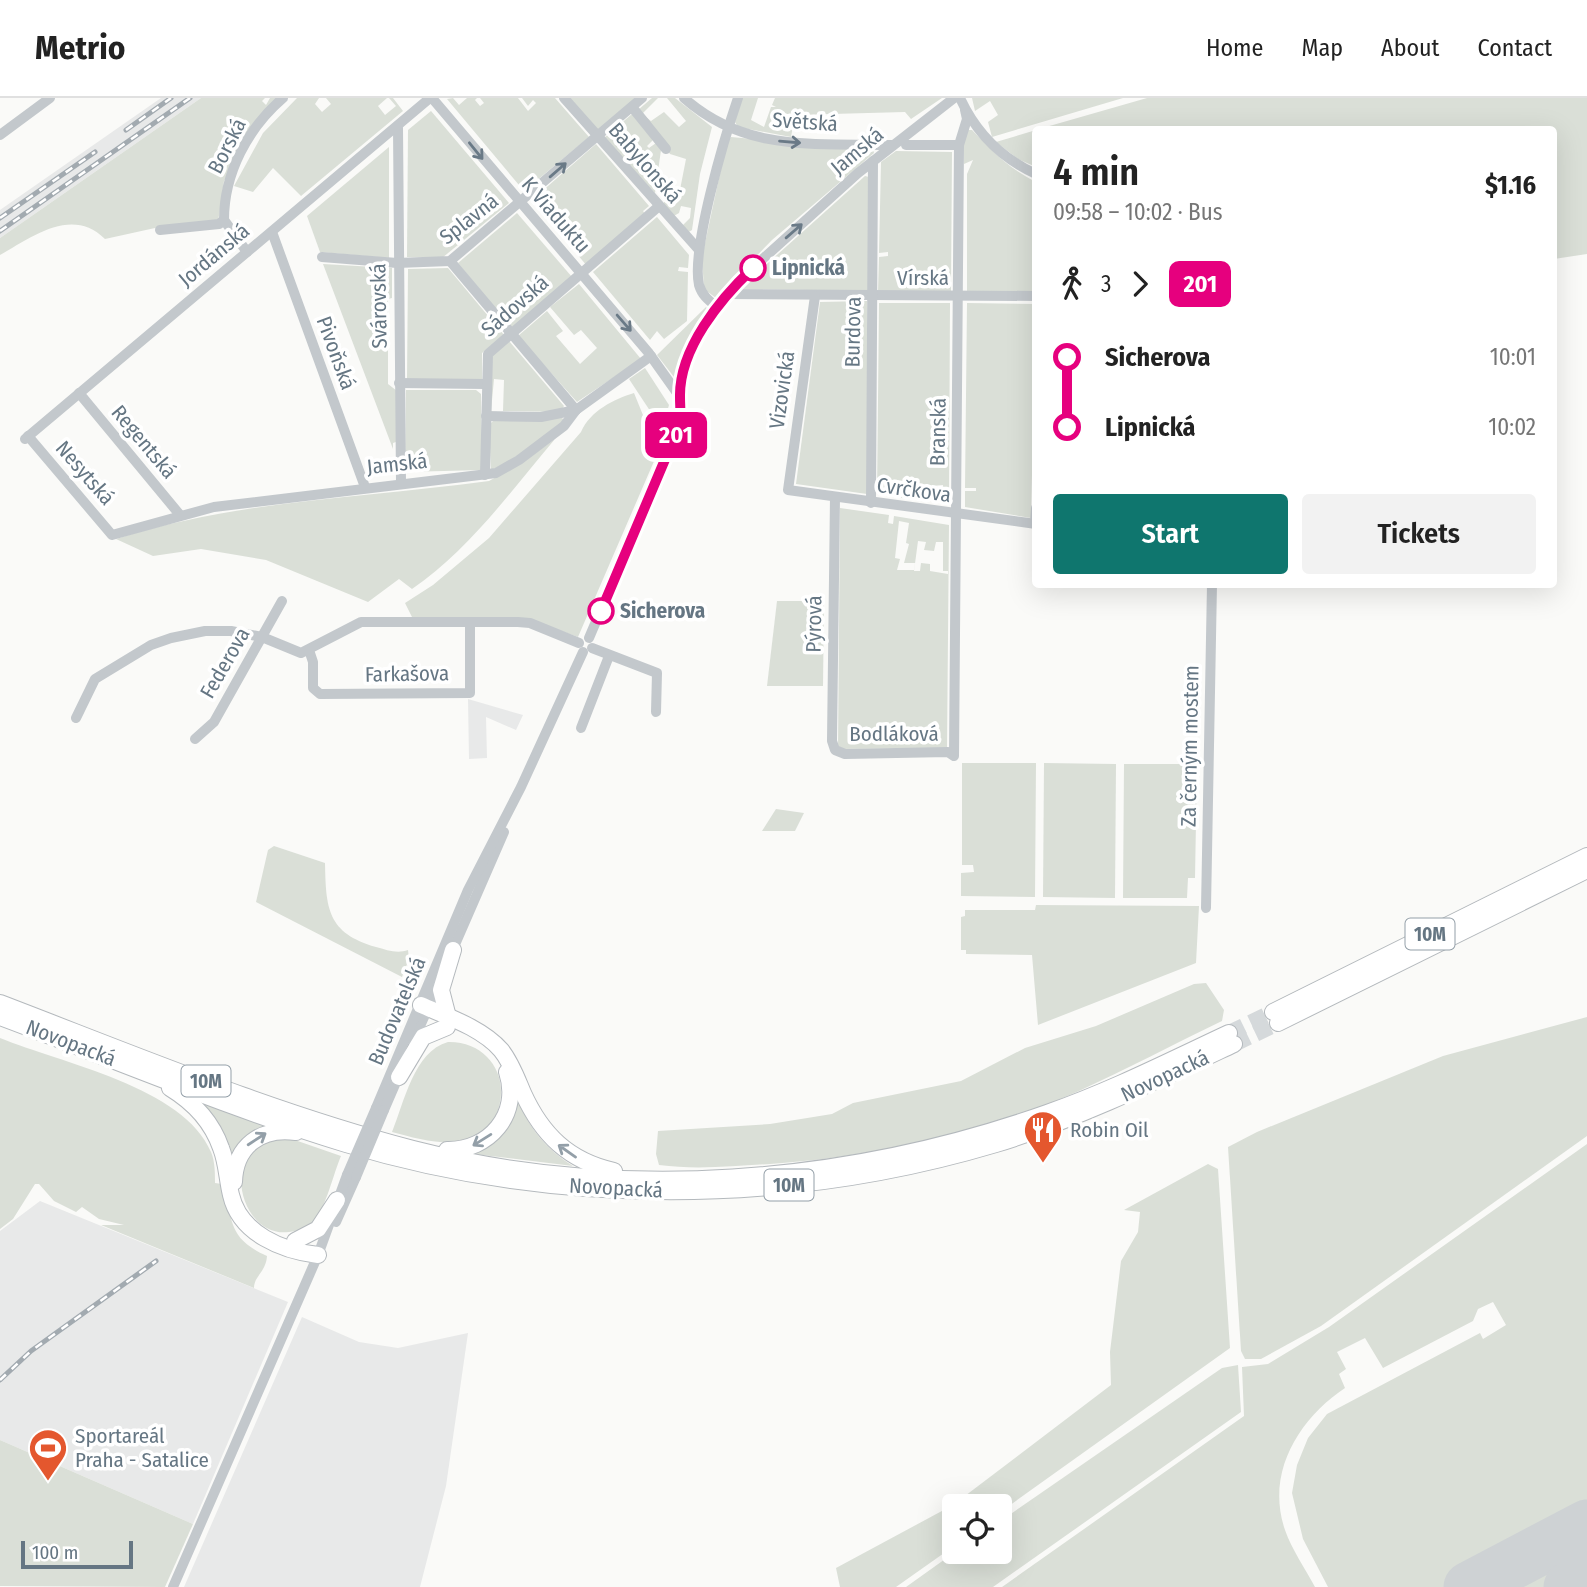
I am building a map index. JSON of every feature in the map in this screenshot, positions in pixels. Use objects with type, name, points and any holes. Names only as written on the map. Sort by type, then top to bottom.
[{"type":"highway","name":"10M","points":[[1587,856],[1276,1017],[1587,870]]},
{"type":"highway","points":[[447,1022],[441,990],[453,950]]},
{"type":"highway","name":"Novopacká","points":[[0,1003],[330,1126],[416,1149],[526,1170],[654,1179],[802,1171],[947,1144],[1049,1112],[1232,1038],[1110,1102],[998,1143],[899,1168],[802,1184],[696,1191],[582,1188],[449,1169],[326,1137],[0,1017]]},
{"type":"highway","points":[[423,1011],[500,1049],[536,1120],[559,1146],[595,1166],[654,1179]]},
{"type":"highway","points":[[399,1077],[423,1037],[447,1022]]},
{"type":"highway","points":[[416,1149],[459,1150],[480,1143],[500,1126],[510,1101],[510,1079],[497,1054],[483,1042],[447,1022]]},
{"type":"highway","points":[[134,1067],[188,1100],[209,1124],[221,1146],[231,1195],[243,1222],[270,1241],[318,1255]]},
{"type":"highway","points":[[318,1255],[295,1241],[268,1234],[247,1217],[236,1196],[237,1163],[251,1141],[271,1131],[326,1137]]},
{"type":"highway","points":[[295,1241],[318,1229],[337,1200]]},
{"type":"street","points":[[0,135],[50,98]]},
{"type":"street","name":"Borská","points":[[224,220],[226,191],[243,148],[256,127],[284,98]]},
{"type":"street","name":"Jordánská","points":[[25,438],[431,98]]},
{"type":"street","name":"K Viaduktu","points":[[431,98],[651,356]]},
{"type":"street","name":"Babylonská","points":[[564,98],[658,207],[699,250]]},
{"type":"street","name":"Splavná","points":[[322,257],[397,263],[450,261],[642,98]]},
{"type":"street","name":"Světská","points":[[684,98],[740,134],[784,142],[893,145]]},
{"type":"street","points":[[716,306],[703,295],[700,287],[699,250],[728,128],[738,98]]},
{"type":"street","name":"Jamská","points":[[726,294],[873,161],[954,98]]},
{"type":"street","points":[[960,98],[965,110],[996,150],[1032,172]]},
{"type":"street","points":[[632,107],[666,149]]},
{"type":"street","name":"Branská","points":[[954,756],[959,145],[967,119],[965,110]]},
{"type":"street","name":"Svárovská","points":[[397,128],[401,482]]},
{"type":"street","points":[[906,145],[959,145]]},
{"type":"street","name":"Burdova","points":[[871,503],[873,161]]},
{"type":"street","name":"Sádovská","points":[[485,475],[485,384],[488,354],[658,207]]},
{"type":"street","points":[[160,230],[219,224],[224,220],[247,252]]},
{"type":"street","name":"Pivoňská","points":[[272,232],[365,487]]},
{"type":"street","points":[[450,261],[576,411]]},
{"type":"street","points":[[680,397],[684,373],[697,339],[726,294]]},
{"type":"street","name":"Vírská","points":[[726,294],[1032,296]]},
{"type":"street","name":"Vizovická","points":[[788,490],[815,296]]},
{"type":"street","points":[[651,356],[680,397]]},
{"type":"street","name":"Jamská","points":[[112,535],[214,508],[401,482],[485,475],[519,460],[564,426],[576,411],[651,356]]},
{"type":"street","points":[[399,383],[485,384]]},
{"type":"street","name":"Regentská","points":[[79,393],[180,516]]},
{"type":"street","name":"Budovatelská","points":[[173,1587],[423,1011],[453,950],[521,787],[586,645],[680,424],[680,397]]},
{"type":"street","points":[[486,416],[541,416],[576,411]]},
{"type":"street","name":"Nesytská","points":[[25,438],[112,535]]},
{"type":"street","name":"Cvrčkova","points":[[788,490],[1032,524]]},
{"type":"street","name":"Pýrová","points":[[835,497],[832,741],[835,750]]},
{"type":"street","name":"Za černým mostem","points":[[1206,908],[1212,588]]},
{"type":"street","name":"Federova","points":[[195,739],[214,722],[282,601]]},
{"type":"street","points":[[76,718],[95,679],[151,645],[205,631],[231,631],[262,637],[297,652],[309,650],[361,622],[530,623],[657,674],[656,712]]},
{"type":"street","name":"Farkašova","points":[[309,650],[316,693],[470,693],[470,622]]},
{"type":"street","points":[[581,728],[609,656]]},
{"type":"street","name":"Bodláková","points":[[835,750],[845,754],[948,752],[954,756]]},
{"type":"street","name":"Budovatelská","points":[[380,1109],[399,1077],[472,882],[521,787]]},
{"type":"street","name":"Budovatelská","points":[[318,1255],[337,1200],[352,1176]]},
{"type":"shaded area","points":[[161,98],[201,98],[0,238],[0,210]]},
{"type":"shaded area","points":[[201,98],[265,98],[262,101],[266,105],[270,98],[279,98],[224,181],[218,222],[155,228],[105,239],[92,229],[66,225],[39,233],[0,255],[0,238]]},
{"type":"shaded area","points":[[297,98],[319,98],[315,104],[322,112],[331,104],[326,98],[387,98],[378,106],[385,115],[396,106],[389,98],[393,98],[403,111],[301,196],[273,168],[253,192],[234,186],[263,133]]},
{"type":"shaded area","points":[[453,98],[459,105],[467,98],[477,98],[475,100],[480,106],[484,103],[480,98],[518,98],[528,111],[536,103],[533,100],[528,106],[522,98],[555,98],[589,137],[524,191],[447,99]]},
{"type":"shaded area","points":[[568,98],[638,98],[599,132]]},
{"type":"shaded area","points":[[652,98],[658,98],[642,114],[651,121],[664,112],[679,127],[686,121],[667,98],[675,98],[712,127],[700,174],[692,230],[687,233],[681,227],[690,218],[691,208],[681,206],[679,213],[672,217],[663,207],[664,202],[675,203],[678,200],[686,159],[670,154],[638,110]]},
{"type":"shaded area","points":[[741,98],[758,98],[751,120],[764,127],[771,107],[776,107],[772,105],[775,98],[942,98],[911,119],[905,112],[795,115],[791,137],[738,127],[735,122]]},
{"type":"shaded area","points":[[972,98],[1123,98],[992,137],[988,122],[998,115],[990,101],[975,111]]},
{"type":"shaded area","points":[[1147,98],[1587,98],[1587,254],[1557,259],[1557,126],[1049,126]]},
{"type":"shaded area","points":[[431,111],[509,203],[442,258],[407,257],[408,130]]},
{"type":"shaded area","points":[[632,114],[653,140],[647,146],[649,148],[656,143],[661,150],[655,193],[604,138]]},
{"type":"shaded area","points":[[967,130],[972,130],[994,153],[1032,180],[1032,292],[967,291],[967,174],[973,160],[964,164],[963,140]]},
{"type":"shaded area","points":[[1032,131],[1032,165],[1018,159],[996,142]]},
{"type":"shaded area","points":[[731,137],[873,150],[874,153],[772,240],[716,298],[704,289],[702,257],[727,141]]},
{"type":"shaded area","points":[[596,144],[649,206],[643,211],[645,214],[587,266],[532,200]]},
{"type":"shaded area","points":[[389,147],[389,258],[320,252],[307,216]]},
{"type":"shaded area","points":[[896,151],[952,152],[951,292],[878,292],[879,257],[888,256],[888,252],[879,253],[881,162]]},
{"type":"shaded area","points":[[865,176],[869,177],[869,291],[739,289]]},
{"type":"shaded area","points":[[517,213],[572,277],[512,329],[458,263]]},
{"type":"shaded area","points":[[657,217],[689,255],[688,268],[679,267],[678,271],[688,272],[687,321],[664,339],[657,331],[650,340],[593,272]]},
{"type":"shaded area","points":[[323,264],[392,268],[392,298],[388,299],[388,384],[397,391],[396,442],[393,443],[393,449]]},
{"type":"shaded area","points":[[448,268],[504,335],[482,353],[482,380],[407,379],[408,269]]},
{"type":"shaded area","points":[[579,284],[641,359],[577,402],[518,336],[547,311],[563,331],[556,336],[580,364],[597,348],[581,330],[574,335],[550,307]]},
{"type":"shaded area","points":[[867,301],[867,494],[796,484],[820,302]]},
{"type":"shaded area","points":[[879,303],[950,303],[949,499],[942,498],[943,485],[931,486],[927,501],[895,497],[895,494],[923,496],[924,486],[913,486],[907,481],[902,481],[900,486],[896,484],[891,496],[877,494]]},
{"type":"shaded area","points":[[967,303],[1032,304],[1031,518],[965,507],[965,491],[976,491],[976,488],[965,488]]},
{"type":"shaded area","points":[[706,307],[709,312],[679,377],[674,377],[657,355]]},
{"type":"shaded area","points":[[509,341],[564,406],[560,412],[503,411],[504,380],[494,379],[491,411],[492,356]]},
{"type":"shaded area","points":[[645,368],[669,405],[662,429],[629,379]]},
{"type":"shaded area","points":[[406,390],[476,390],[481,394],[482,470],[405,472]]},
{"type":"shaded area","points":[[634,393],[658,452],[578,637],[531,620],[412,617],[405,603],[433,585],[489,538],[596,412],[611,402]]},
{"type":"shaded area","points":[[562,417],[564,422],[516,459],[491,470],[489,425],[494,420]]},
{"type":"shaded area","points":[[555,439],[471,538],[433,573],[412,589],[399,579],[368,602],[266,560],[201,549],[153,556],[116,539],[162,526],[254,508],[489,481],[523,462]]},
{"type":"shaded area","points":[[840,508],[889,515],[888,523],[893,524],[894,516],[949,525],[947,748],[838,749]],"holes":[[[899,521],[909,523],[906,543],[909,544],[904,563],[915,563],[914,570],[897,570],[900,559],[895,558]],[[918,541],[926,542],[924,550],[934,551],[936,542],[943,542],[943,571],[948,571],[948,574],[930,571],[930,564],[921,563],[920,571],[914,571]]]},
{"type":"shaded area","points":[[777,601],[824,601],[823,686],[767,686]]},
{"type":"shaded area","points":[[468,699],[523,715],[516,730],[486,717],[487,758],[469,759]]},
{"type":"shaded area","points":[[962,763],[1036,763],[1035,897],[961,896],[961,873],[974,872],[973,865],[962,865]]},
{"type":"shaded area","points":[[1044,763],[1116,764],[1115,898],[1043,897]]},
{"type":"shaded area","points":[[1124,764],[1197,764],[1195,878],[1188,878],[1187,898],[1123,898]]},
{"type":"shaded area","points":[[776,809],[804,813],[795,831],[762,831]]},
{"type":"shaded area","points":[[274,846],[325,863],[326,893],[333,917],[339,926],[360,941],[376,947],[396,952],[408,950],[409,959],[402,977],[256,902],[268,850]]},
{"type":"shaded area","points":[[1036,905],[1199,906],[1196,963],[1038,1025],[1032,955],[966,954],[966,950],[961,950],[961,917],[965,916],[965,910],[1035,910]]},
{"type":"shaded area","points":[[1206,983],[1224,1010],[1222,1021],[1079,1091],[1005,1119],[928,1141],[849,1156],[729,1167],[659,1165],[656,1154],[658,1131],[770,1124],[832,1114],[853,1103],[961,1081],[1025,1048],[1096,1026],[1194,984]]},
{"type":"shaded area","points":[[1587,1017],[1587,1136],[1321,1326],[1261,1359],[1245,1359],[1241,1351],[1228,1147],[1257,1132],[1443,1056]]},
{"type":"shaded area","points":[[0,1038],[118,1080],[175,1110],[197,1129],[211,1152],[215,1183],[222,1184],[238,1235],[267,1256],[254,1288],[101,1225],[124,1225],[99,1219],[82,1207],[76,1212],[54,1201],[39,1184],[35,1184],[13,1219],[0,1229]]},
{"type":"shaded area","points":[[448,1042],[463,1043],[475,1048],[494,1065],[501,1090],[500,1103],[490,1126],[484,1133],[468,1141],[447,1143],[392,1132],[419,1067],[436,1047]]},
{"type":"shaded area","points":[[517,1098],[539,1137],[573,1166],[474,1154],[498,1138]]},
{"type":"shaded area","points":[[195,1099],[267,1126],[244,1138],[231,1161]]},
{"type":"shaded area","points":[[289,1138],[341,1156],[318,1216],[306,1227],[289,1232],[272,1230],[259,1222],[249,1209],[243,1194],[241,1177],[244,1162],[253,1149],[267,1140]]},
{"type":"shaded area","points":[[1587,1144],[1587,1587],[1328,1587],[1303,1539],[1292,1493],[1297,1465],[1308,1438],[1327,1414],[1480,1333],[1483,1339],[1506,1325],[1493,1302],[1478,1309],[1473,1321],[1383,1368],[1365,1338],[1337,1352],[1346,1369],[1339,1374],[1345,1388],[1329,1400],[1301,1431],[1283,1467],[1280,1488],[1280,1508],[1285,1530],[1315,1587],[1002,1587],[1244,1416],[1242,1367],[1268,1364],[1329,1327]]},
{"type":"shaded area","points":[[1208,1164],[1218,1169],[1230,1348],[1012,1504],[1012,1494],[967,1494],[1111,1385],[1110,1352],[1121,1261],[1138,1232],[1140,1212],[1124,1210]]},
{"type":"shaded area","points":[[40,1201],[288,1302],[193,1524],[0,1440],[0,1231]]},
{"type":"shaded area","points":[[302,1317],[359,1342],[398,1348],[468,1333],[446,1486],[420,1587],[184,1587]]},
{"type":"shaded area","points":[[1238,1365],[1241,1412],[993,1587],[906,1587],[942,1561],[942,1564],[1012,1564],[1012,1513],[1222,1368]]},
{"type":"shaded area","name":"Sportareál Praha - Satalice","points":[[0,1440],[193,1524],[165,1587],[0,1586]]},
{"type":"shaded area","points":[[942,1511],[942,1554],[896,1587],[840,1587],[836,1568]]},
{"type":"runway","points":[[1469,1587],[1587,1525]]},
{"type":"runway","points":[[1569,1587],[1587,1578]]},
{"type":"tunnel","points":[[1229,1033],[1273,1012]]},
{"type":"tunnel","points":[[1234,1044],[1278,1023]]},
{"type":"railway","points":[[126,130],[171,98]]},
{"type":"railway","points":[[0,231],[190,98]]},
{"type":"railway","points":[[0,218],[95,152]]},
{"type":"railway","points":[[0,1380],[31,1351],[156,1261]]},
{"type":"bus line","name":"201","points":[[601,611],[680,424],[680,397],[684,373],[697,339],[716,306],[753,268]]},
{"type":"place","name":"Lipnická","points":[[753,268]]},
{"type":"place","name":"Sicherova","points":[[601,611]]},
{"type":"place","name":"Robin Oil","points":[[1043,1164]]},
{"type":"place","name":"Sportareál Praha - Satalice","points":[[48,1482]]}]
